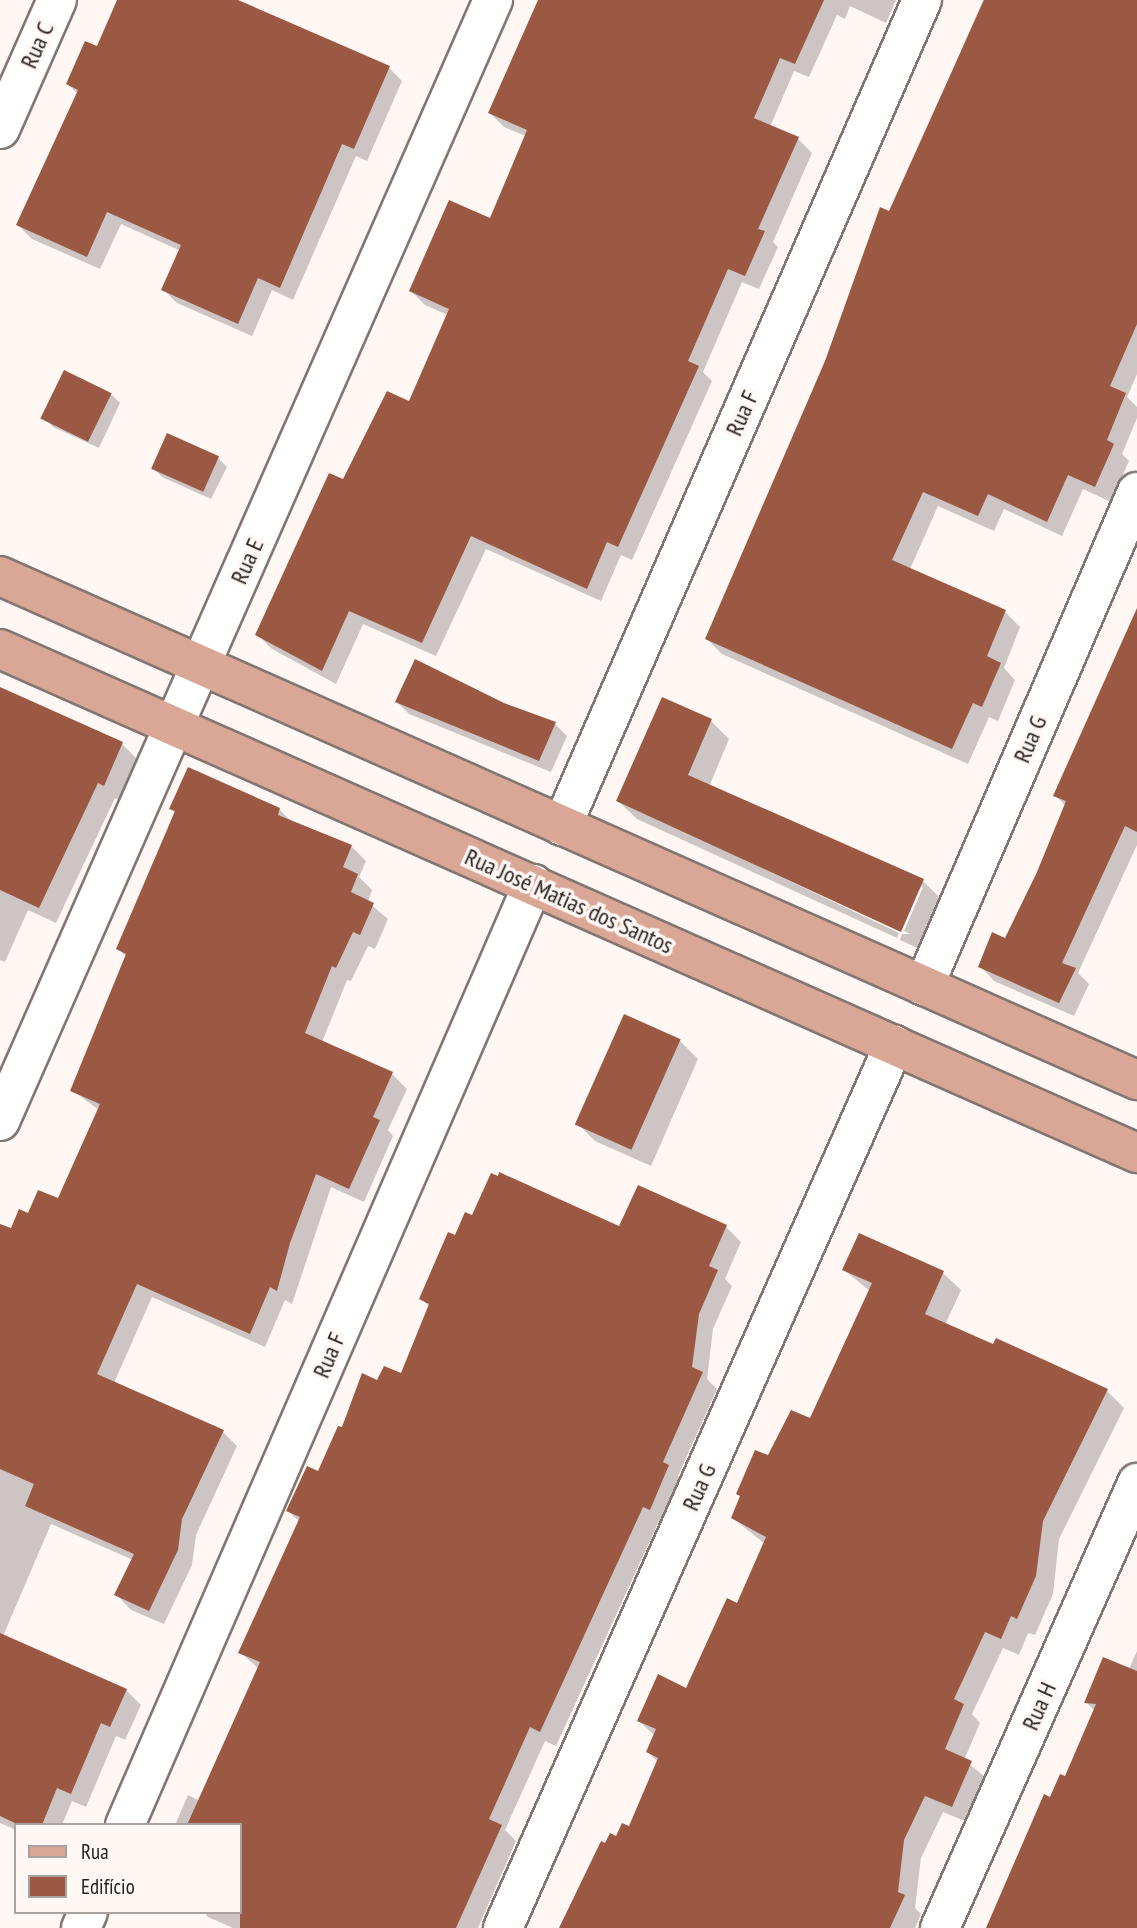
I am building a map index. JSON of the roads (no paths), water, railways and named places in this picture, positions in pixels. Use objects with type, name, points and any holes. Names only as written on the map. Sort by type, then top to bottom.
[{"type":"main road","points":[[0,576],[1137,1080]]},
{"type":"main road","name":"Rua José Matias dos Santos","points":[[0,649],[1137,1153]]},
{"type":"street","name":"Rua C","points":[[0,129],[57,0]]},
{"type":"street","name":"Rua E","points":[[0,1121],[493,0]]},
{"type":"street","name":"Rua F","points":[[562,826],[922,0]]},
{"type":"street","name":"Rua G","points":[[924,986],[1137,492]]},
{"type":"street","name":"Rua F","points":[[126,1823],[533,884]]},
{"type":"street","name":"Rua G","points":[[503,1928],[894,1045]]},
{"type":"street","name":"Rua H","points":[[940,1928],[1137,1483]]}]
